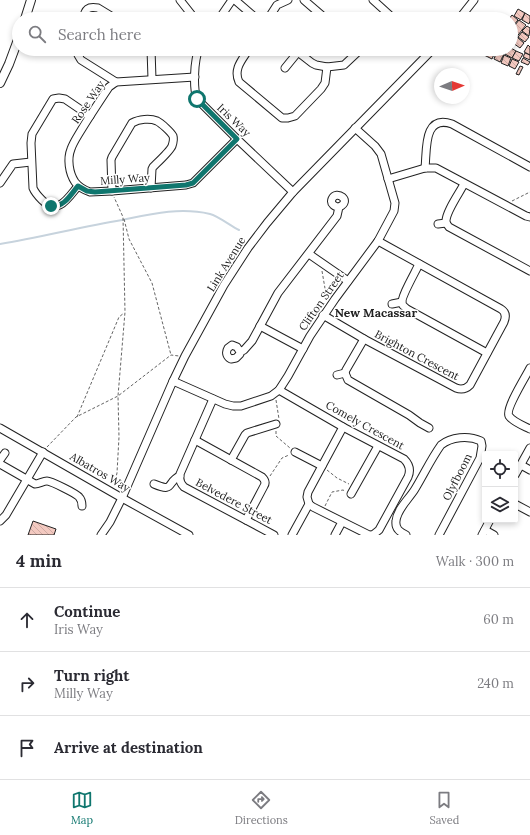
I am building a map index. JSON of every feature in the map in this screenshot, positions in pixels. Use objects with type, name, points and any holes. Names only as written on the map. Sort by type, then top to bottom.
[{"type":"main road","points":[[27,12],[31,0]]},
{"type":"main road","points":[[0,83],[12,54]]},
{"type":"street","points":[[180,0],[189,12]]},
{"type":"street","points":[[224,12],[232,0]]},
{"type":"street","points":[[235,0],[249,12]]},
{"type":"street","points":[[272,12],[277,5],[288,0]]},
{"type":"street","points":[[304,0],[319,12]]},
{"type":"street","points":[[373,0],[386,12]]},
{"type":"street","points":[[465,12],[474,0]]},
{"type":"street","points":[[85,12],[86,10],[92,8],[98,8],[105,12]]},
{"type":"street","points":[[79,56],[81,60],[116,82]]},
{"type":"street","points":[[151,56],[152,79]]},
{"type":"street","name":"Iris Way","points":[[197,56],[195,77],[197,99],[293,192]]},
{"type":"street","points":[[245,56],[238,67],[237,73],[239,82],[282,118],[295,116],[321,89],[325,83],[327,67]]},
{"type":"street","points":[[285,68],[293,56]]},
{"type":"street","points":[[303,56],[312,63],[327,67],[344,65],[354,56]]},
{"type":"street","name":"Link Avenue","points":[[101,535],[110,522],[122,498],[185,356],[224,285],[244,253],[293,192],[425,56]]},
{"type":"street","name":"Rose Way","points":[[78,186],[71,175],[69,162],[71,148],[109,87],[116,82],[195,77]]},
{"type":"street","points":[[78,186],[62,204],[56,207],[48,206],[38,197],[34,191],[31,162],[31,138],[53,99],[65,99],[90,116]]},
{"type":"street","points":[[112,191],[112,157],[132,123],[144,120],[158,121],[172,134],[173,138],[171,148],[153,166],[152,188]]},
{"type":"street","points":[[425,168],[428,134],[433,127],[438,123],[443,122],[452,124],[530,167]]},
{"type":"street","name":"Clifton Street","points":[[277,392],[323,315],[378,241],[395,208],[394,197],[381,154],[355,128]]},
{"type":"street","name":"Milly Way","points":[[78,186],[90,192],[152,188],[193,183],[237,139]]},
{"type":"street","points":[[0,183],[13,164],[31,162]]},
{"type":"street","points":[[388,179],[432,167],[505,206],[530,217]]},
{"type":"street","points":[[446,223],[448,212],[464,184]]},
{"type":"street","points":[[240,352],[244,350],[252,341],[278,293],[337,216],[339,207]]},
{"type":"street","points":[[438,224],[446,223]]},
{"type":"street","points":[[446,223],[449,227],[530,271]]},
{"type":"street","name":"Brighton Crescent","points":[[323,315],[364,339],[458,389],[464,389],[470,384],[504,322],[505,315],[503,310],[378,241]]},
{"type":"street","points":[[309,254],[348,281]]},
{"type":"street","points":[[419,264],[405,292],[402,302],[403,305],[407,309],[487,353]]},
{"type":"street","points":[[392,304],[402,302]]},
{"type":"street","points":[[260,326],[302,350]]},
{"type":"street","points":[[364,339],[348,366],[345,373],[346,377],[350,382],[411,411],[420,423],[429,428]]},
{"type":"street","points":[[530,368],[508,411],[509,416],[514,421],[530,429]]},
{"type":"street","points":[[337,375],[345,373]]},
{"type":"street","points":[[173,381],[228,406],[237,406],[264,398],[277,392]]},
{"type":"street","name":"Comely Crescent","points":[[277,392],[404,459],[408,463],[410,470],[408,477],[378,530],[374,534],[370,535],[309,504]]},
{"type":"street","points":[[154,484],[162,488],[167,487],[180,476],[213,399]]},
{"type":"street","points":[[231,460],[247,433],[276,424]]},
{"type":"street","points":[[292,535],[309,504],[307,498],[308,492],[343,427]]},
{"type":"street","name":"Albatros Way","points":[[0,428],[189,535]]},
{"type":"street","name":"Olyfboom","points":[[406,535],[398,530],[396,520],[400,511],[441,445],[446,441],[453,439],[474,438],[481,441],[482,446],[480,458],[438,535]]},
{"type":"street","points":[[195,440],[262,477],[265,481],[264,486],[246,520]]},
{"type":"street","points":[[350,494],[378,446]]},
{"type":"street","points":[[518,469],[530,448]]},
{"type":"street","points":[[0,460],[4,452]]},
{"type":"street","points":[[0,521],[6,515],[43,452]]},
{"type":"street","points":[[295,452],[322,466]]},
{"type":"street","points":[[0,464],[26,480],[36,484],[45,481],[52,482],[78,496],[82,506]]},
{"type":"street","points":[[520,465],[530,470]]},
{"type":"street","name":"Belvedere Street","points":[[180,476],[180,483],[184,487],[274,535]]},
{"type":"street","points":[[518,506],[530,512]]},
{"type":"street","points":[[335,535],[342,522]]},
{"type":"street","points":[[488,523],[483,532],[494,535]]},
{"type":"path","points":[[112,191],[123,217],[129,239],[152,283],[171,356]]},
{"type":"path","points":[[505,206],[530,192]]},
{"type":"path","points":[[112,492],[117,473],[119,437],[118,396],[125,312],[123,217]]},
{"type":"path","points":[[320,262],[328,308]]},
{"type":"path","points":[[76,417],[119,316],[125,312]]},
{"type":"path","points":[[43,452],[76,417],[118,396],[171,356],[185,356]]},
{"type":"path","points":[[264,486],[282,458],[295,452],[276,436],[276,424],[279,418],[277,392]]},
{"type":"path","points":[[322,466],[337,478],[355,487]]},
{"type":"path","points":[[322,511],[332,492],[343,490]]},
{"type":"building","points":[[518,9],[525,13],[521,20],[518,18],[518,12],[516,12]]},
{"type":"building","points":[[525,13],[530,16],[529,24],[522,20]]},
{"type":"building","points":[[519,20],[526,25],[518,35]]},
{"type":"building","points":[[527,26],[530,28],[529,36],[522,31]]},
{"type":"building","points":[[522,32],[529,37],[525,42],[518,37]]},
{"type":"building","points":[[518,38],[524,43],[520,48],[518,47]]},
{"type":"building","points":[[528,45],[530,47],[530,55],[524,52]]},
{"type":"building","points":[[518,52],[523,54],[519,61],[512,58],[513,56],[518,56]]},
{"type":"building","points":[[525,53],[530,55],[530,60],[523,57]]},
{"type":"building","points":[[486,56],[493,56],[492,59]]},
{"type":"building","points":[[495,56],[503,56],[500,62],[494,59]]},
{"type":"building","points":[[504,56],[511,58],[508,66],[501,63]]},
{"type":"building","points":[[523,58],[530,62],[528,65],[521,62]]},
{"type":"building","points":[[512,59],[519,62],[515,69],[509,66]]},
{"type":"building","points":[[520,66],[523,67],[519,75],[516,74]]},
{"type":"building","points":[[33,521],[56,529],[54,535],[28,535]]},
{"type":"waterway","points":[[0,244],[177,211],[210,214],[239,230]]},
{"type":"district","name":"New Macassar","points":[[376,313]]},
{"type":"route","points":[[51,206],[56,207],[64,203],[78,186],[87,191],[95,192],[186,185],[193,183],[237,139],[197,99]]}]
